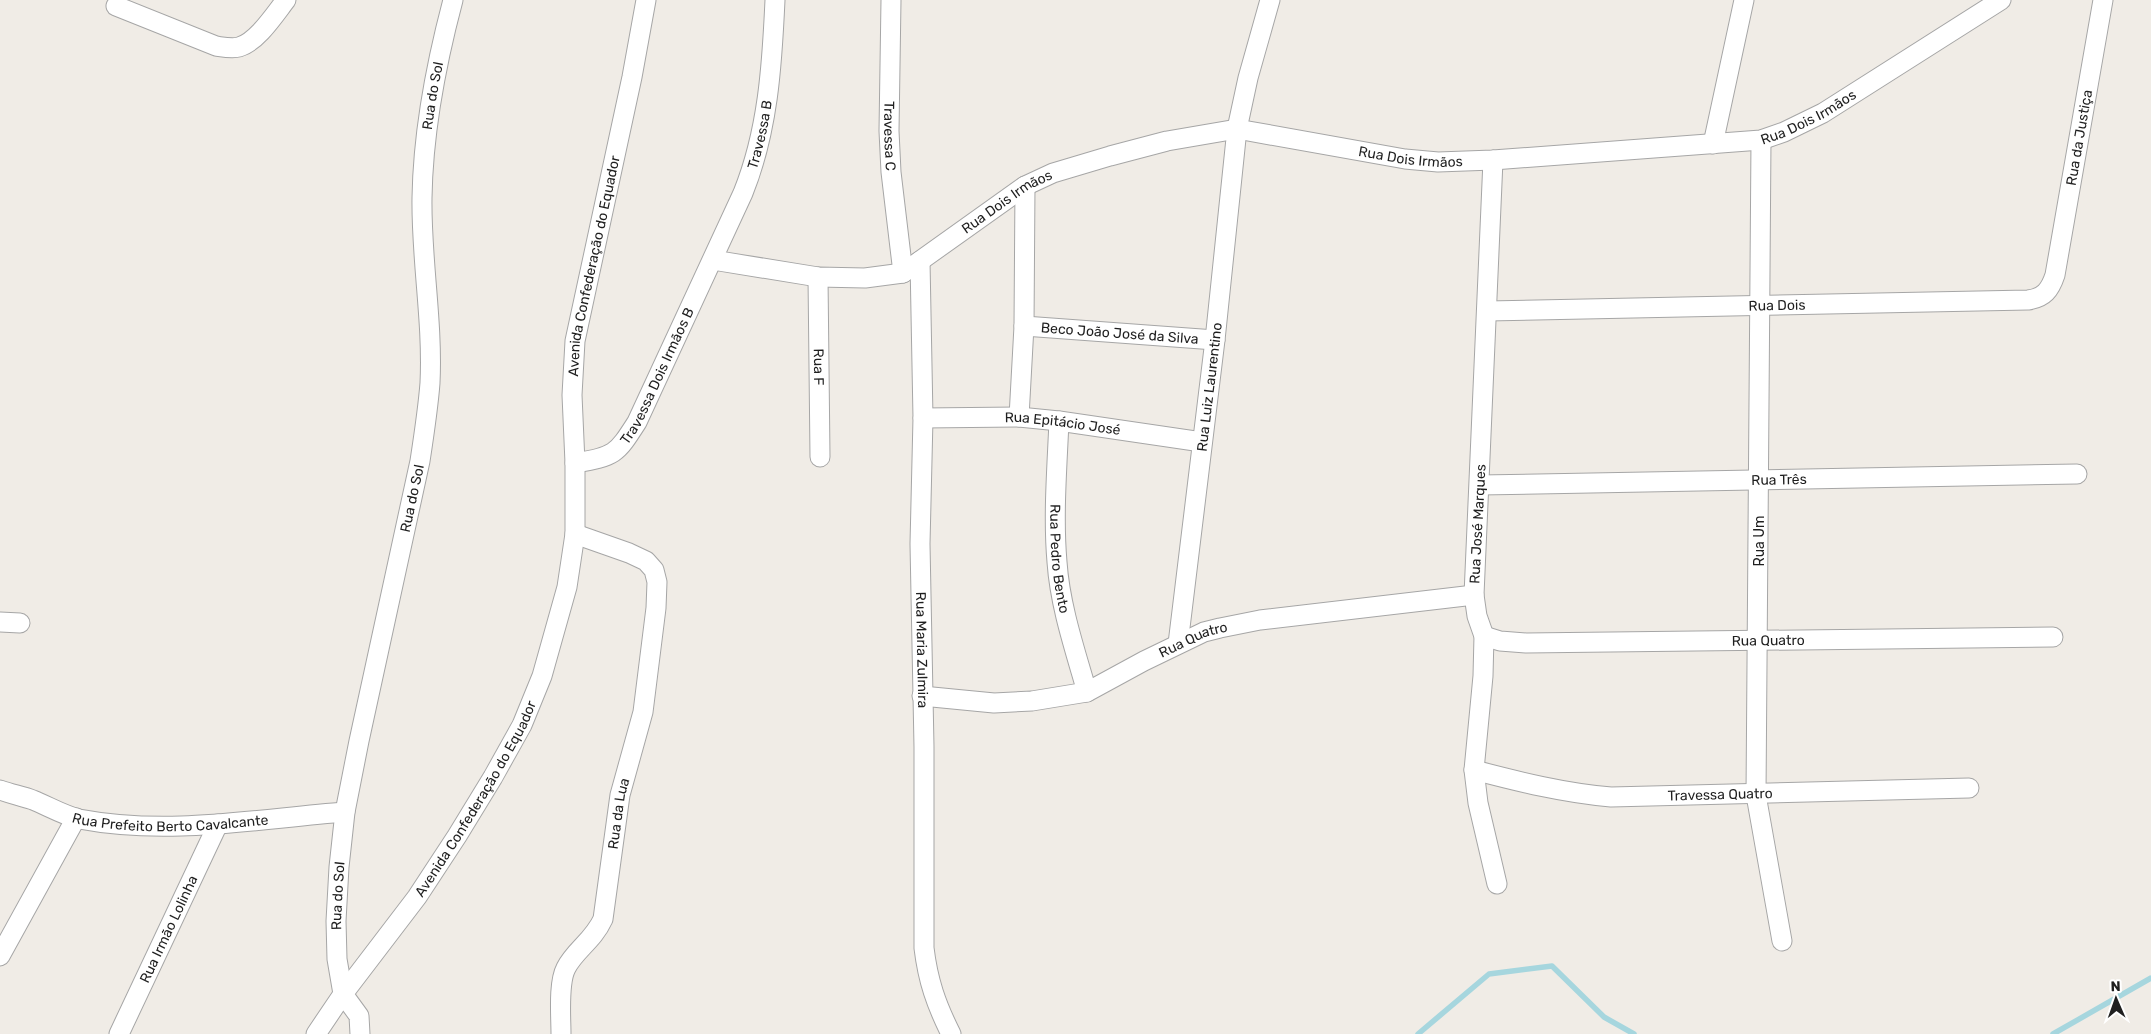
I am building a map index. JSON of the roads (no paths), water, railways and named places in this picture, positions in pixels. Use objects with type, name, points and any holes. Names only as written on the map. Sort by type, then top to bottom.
[{"type":"street","points":[[116,6],[216,46],[228,48],[239,47],[248,43],[267,25],[286,0]]},
{"type":"street","name":"Rua do Sol","points":[[343,994],[337,958],[336,921],[345,812],[420,461],[426,424],[430,382],[423,231],[424,154],[437,68],[453,0]]},
{"type":"street","name":"Avenida Confederação do Equador","points":[[316,1034],[343,994],[422,889],[493,777],[522,725],[542,676],[567,587],[575,534],[575,463],[572,395],[575,340],[632,77],[646,0]]},
{"type":"street","name":"Travessa B","points":[[713,260],[752,171],[760,140],[772,74],[775,0]]},
{"type":"street","name":"Travessa C","points":[[891,0],[891,172],[903,273]]},
{"type":"street","name":"Rua Luiz Laurentino","points":[[1178,644],[1215,340],[1236,129],[1270,0]]},
{"type":"street","points":[[1713,144],[1744,0]]},
{"type":"street","name":"Rua Dois Irmãos","points":[[713,260],[818,277],[865,278],[903,273],[1025,186],[1053,173],[1167,141],[1236,129],[1405,159],[1438,162],[1493,160],[1761,140],[1784,132],[1823,113],[2001,0]]},
{"type":"street","name":"Rua da Justiça","points":[[2055,275],[2103,0]]},
{"type":"street","name":"Rua Um","points":[[1761,140],[1756,795],[1782,941]]},
{"type":"street","name":"Rua José Marques","points":[[1493,160],[1474,595],[1477,616],[1484,636],[1484,676],[1474,770],[1478,803],[1496,884]]},
{"type":"street","points":[[1019,418],[1024,326],[1025,186]]},
{"type":"street","name":"Travessa Dois Irmãos B","points":[[575,463],[610,455],[620,447],[629,435],[637,422],[713,260]]},
{"type":"street","name":"Rua Maria Zulmira","points":[[920,261],[923,418],[920,493],[924,747],[924,948],[927,976],[933,996],[951,1034]]},
{"type":"street","name":"Rua Dois","points":[[1487,312],[2028,300],[2044,295],[2051,286],[2055,275]]},
{"type":"street","name":"Rua F","points":[[818,277],[820,457]]},
{"type":"street","name":"Beco João José da Silva","points":[[1024,326],[1215,340]]},
{"type":"street","name":"Rua Epitácio José","points":[[923,418],[1019,418],[1059,421],[1202,442]]},
{"type":"street","name":"Rua Pedro Bento","points":[[1059,421],[1056,561],[1064,604],[1086,692]]},
{"type":"street","name":"Rua Três","points":[[1480,485],[2077,474]]},
{"type":"street","name":"Rua da Lua","points":[[561,1034],[565,969],[594,936],[604,913],[620,795],[644,702],[656,608],[657,582],[654,570],[646,561],[575,534]]},
{"type":"street","name":"Rua Quatro","points":[[922,696],[994,703],[1032,701],[1086,692],[1204,632],[1239,623],[1474,595]]},
{"type":"street","points":[[0,622],[20,623]]},
{"type":"street","name":"Rua Quatro","points":[[1484,636],[1500,642],[1526,643],[2053,637]]},
{"type":"street","name":"Travessa Quatro","points":[[1474,770],[1535,786],[1603,797],[1756,795],[1969,788]]},
{"type":"street","name":"Rua Prefeito Berto Cavalcante","points":[[0,790],[32,800],[76,818],[146,828],[181,828],[345,812]]},
{"type":"street","points":[[0,956],[76,818]]},
{"type":"street","name":"Rua Irmão Lolinha","points":[[119,1034],[218,824]]},
{"type":"street","points":[[343,994],[358,1016],[360,1034]]},
{"type":"waterway","points":[[1418,1034],[1489,974],[1552,966],[1604,1017],[1634,1034]]},
{"type":"waterway","points":[[2053,1034],[2151,978]]}]
